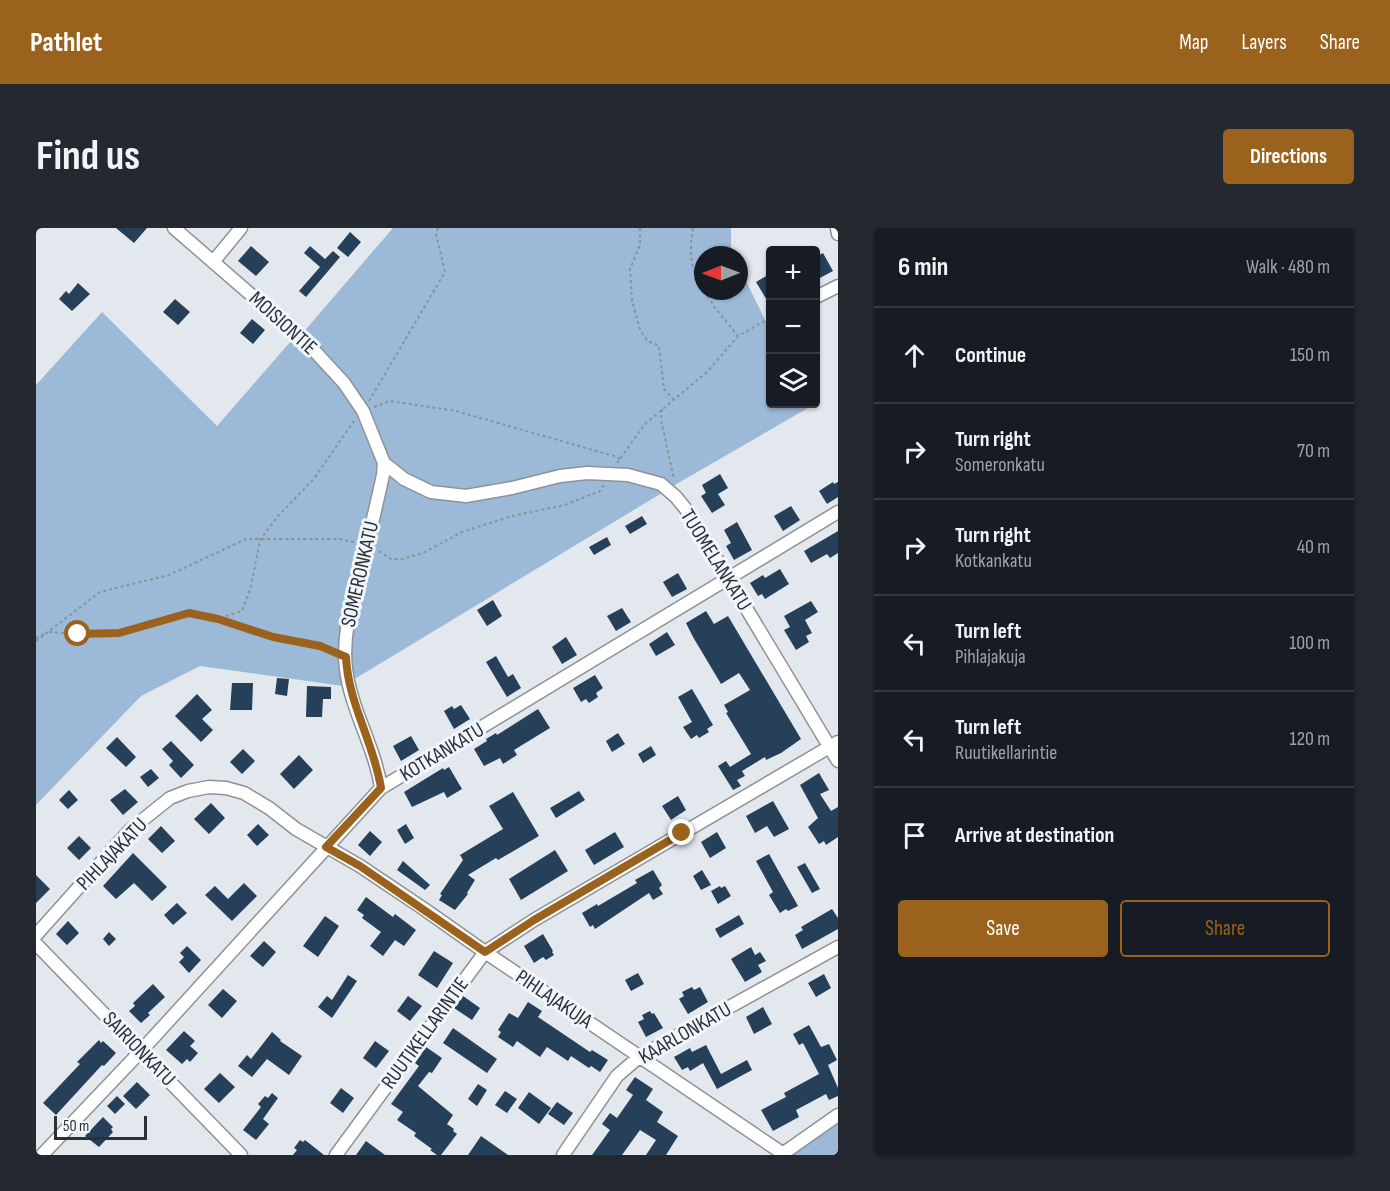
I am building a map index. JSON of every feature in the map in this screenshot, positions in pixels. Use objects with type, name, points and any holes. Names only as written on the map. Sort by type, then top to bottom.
[{"type":"street","name":"MOISIONTIE","points":[[174,228],[309,345],[344,383],[363,409],[384,463]]},
{"type":"street","points":[[213,262],[241,228]]},
{"type":"street","points":[[837,228],[838,234]]},
{"type":"street","points":[[820,295],[838,286]]},
{"type":"street","name":"TUOMELANKATU","points":[[384,463],[413,483],[431,492],[447,495],[466,496],[560,476],[587,473],[628,474],[661,484],[689,513],[834,744],[838,761]]},
{"type":"street","name":"SOMERONKATU","points":[[381,788],[378,770],[354,703],[346,670],[345,642],[352,599],[384,463]]},
{"type":"street","name":"KOTKANKATU","points":[[42,1155],[141,1051],[381,788],[838,512]]},
{"type":"street","name":"RUUTIKELLARINTIE","points":[[336,1155],[485,952],[544,914],[834,744]]},
{"type":"street","name":"PIHLAJAKATU","points":[[36,935],[130,830],[170,798],[188,791],[209,787],[244,793],[326,847]]},
{"type":"street","name":"PIHLAJAKUJA","points":[[326,847],[360,866],[781,1154]]},
{"type":"street","name":"SAIRIONKATU","points":[[36,944],[240,1155]]},
{"type":"street","name":"KAARLONKATU","points":[[563,1155],[617,1076],[639,1058],[838,947]]},
{"type":"street","points":[[781,1154],[838,1115]]},
{"type":"path","points":[[218,619],[242,611],[251,587],[260,540],[277,517],[313,480],[363,409],[445,272],[436,234],[438,228]]},
{"type":"path","points":[[640,228],[640,245],[630,269],[632,300],[640,330],[648,341],[658,346],[664,390],[673,399]]},
{"type":"path","points":[[693,228],[690,261],[694,273]]},
{"type":"path","points":[[710,300],[738,336]]},
{"type":"path","points":[[363,409],[373,394]]},
{"type":"path","points":[[363,409],[390,401],[456,411],[620,459]]},
{"type":"path","points":[[662,409],[661,420],[676,497]]},
{"type":"path","points":[[36,640],[100,592],[169,575],[246,539],[340,539],[366,546]]},
{"type":"path","points":[[48,632],[94,635],[119,633],[189,613],[218,619],[273,637],[320,646],[346,657]]},
{"type":"shaded area","points":[[393,228],[731,228],[731,246],[694,246],[694,300],[748,300],[748,285],[766,322],[766,408],[808,408],[680,482],[343,686],[200,666],[141,696],[36,805],[36,385],[102,312],[217,426],[291,341],[301,335]]},
{"type":"shaded area","points":[[838,1124],[838,1155],[793,1155]]},
{"type":"building","points":[[116,228],[147,228],[134,243]]},
{"type":"building","points":[[350,232],[361,242],[348,257],[337,248]]},
{"type":"building","points":[[251,246],[269,262],[256,276],[238,261]]},
{"type":"building","points":[[310,246],[325,259],[333,251],[340,257],[306,297],[299,291],[320,267],[304,253]]},
{"type":"building","points":[[823,253],[833,271],[820,278],[820,255]]},
{"type":"building","points":[[766,276],[766,299],[756,282]]},
{"type":"building","points":[[78,283],[90,294],[72,311],[59,299],[66,291],[69,294]]},
{"type":"building","points":[[175,299],[190,312],[178,325],[163,312]]},
{"type":"building","points":[[252,319],[265,330],[253,344],[240,333]]},
{"type":"building","points":[[720,474],[728,488],[718,494],[725,505],[712,513],[701,496],[706,493],[702,485]]},
{"type":"building","points":[[833,482],[834,484],[838,482],[838,497],[827,504],[819,491]]},
{"type":"building","points":[[791,506],[800,520],[783,531],[774,516]]},
{"type":"building","points":[[642,516],[647,524],[630,534],[625,526]]},
{"type":"building","points":[[737,522],[752,550],[734,560],[726,546],[731,543],[724,530]]},
{"type":"building","points":[[838,531],[838,553],[830,558],[827,554],[811,563],[804,551]]},
{"type":"building","points":[[607,537],[611,545],[594,555],[589,547]]},
{"type":"building","points":[[780,569],[789,584],[765,599],[762,594],[758,596],[750,583],[763,575],[765,578]]},
{"type":"building","points":[[678,573],[687,589],[672,597],[663,582]]},
{"type":"building","points":[[493,600],[502,616],[487,626],[477,610]]},
{"type":"building","points":[[811,601],[818,612],[805,620],[812,633],[806,636],[809,642],[796,650],[784,630],[790,627],[784,616]]},
{"type":"building","points":[[622,608],[631,622],[616,631],[607,616]]},
{"type":"building","points":[[706,611],[714,624],[728,616],[801,739],[781,753],[766,760],[765,757],[742,771],[745,776],[737,780],[741,786],[733,790],[718,766],[726,761],[730,767],[751,754],[726,713],[728,712],[724,705],[750,690],[739,673],[721,684],[693,637],[686,623]]},
{"type":"building","points":[[667,632],[675,645],[656,656],[649,644]]},
{"type":"building","points":[[566,637],[577,655],[562,664],[552,647]]},
{"type":"building","points":[[496,656],[508,677],[513,674],[521,688],[507,697],[486,662]]},
{"type":"building","points":[[595,675],[603,688],[596,693],[598,697],[589,703],[586,699],[581,702],[573,688]]},
{"type":"building","points":[[277,678],[289,679],[287,696],[275,694]]},
{"type":"building","points":[[232,683],[253,683],[252,710],[230,710]]},
{"type":"building","points":[[307,686],[331,687],[331,699],[323,699],[322,717],[306,717]]},
{"type":"building","points":[[692,689],[713,725],[707,729],[709,732],[699,738],[697,735],[691,739],[683,727],[692,722],[678,697]]},
{"type":"building","points":[[197,694],[212,710],[202,719],[213,730],[201,742],[175,716]]},
{"type":"building","points":[[461,705],[470,719],[454,729],[444,711],[452,706],[454,709]]},
{"type":"building","points":[[538,709],[550,728],[514,750],[517,755],[503,764],[500,758],[484,766],[474,749],[487,741],[486,739],[496,733],[497,735]]},
{"type":"building","points":[[618,733],[625,744],[612,752],[606,741]]},
{"type":"building","points":[[411,736],[419,750],[401,761],[393,746]]},
{"type":"building","points":[[117,737],[136,757],[126,767],[106,748]]},
{"type":"building","points":[[171,741],[194,765],[181,778],[169,765],[173,761],[162,749]]},
{"type":"building","points":[[651,746],[656,755],[643,763],[638,754]]},
{"type":"building","points":[[243,749],[255,761],[242,774],[230,762]]},
{"type":"building","points":[[299,755],[313,770],[294,789],[280,774]]},
{"type":"building","points":[[449,767],[462,789],[447,798],[444,792],[412,807],[404,792],[443,768],[444,770]]},
{"type":"building","points":[[151,769],[159,778],[148,787],[140,777]]},
{"type":"building","points":[[819,773],[829,790],[820,794],[831,811],[838,807],[838,837],[826,845],[824,841],[819,844],[808,827],[818,818],[800,785]]},
{"type":"building","points":[[125,789],[138,802],[123,815],[110,800]]},
{"type":"building","points":[[69,790],[78,800],[68,809],[59,800]]},
{"type":"building","points":[[579,791],[585,800],[556,818],[550,808]]},
{"type":"building","points":[[513,792],[539,836],[468,875],[475,880],[468,894],[455,910],[439,900],[442,895],[440,894],[463,860],[460,855],[503,829],[489,806]]},
{"type":"building","points":[[678,796],[686,810],[671,820],[662,806]]},
{"type":"building","points":[[773,801],[789,829],[774,837],[767,826],[755,833],[746,816]]},
{"type":"building","points":[[211,803],[225,818],[209,834],[194,819]]},
{"type":"building","points":[[258,824],[269,835],[257,846],[247,835]]},
{"type":"building","points":[[406,824],[414,838],[405,844],[397,830]]},
{"type":"building","points":[[161,826],[175,841],[162,853],[148,839]]},
{"type":"building","points":[[370,831],[382,842],[370,856],[358,845]]},
{"type":"building","points":[[615,832],[624,847],[594,865],[585,850]]},
{"type":"building","points":[[717,832],[726,848],[710,858],[701,842]]},
{"type":"building","points":[[79,836],[91,848],[79,860],[67,848]]},
{"type":"building","points":[[555,850],[568,871],[521,900],[509,879]]},
{"type":"building","points":[[133,853],[167,887],[152,901],[134,883],[116,899],[103,886]]},
{"type":"building","points":[[769,854],[798,906],[788,911],[786,909],[780,913],[769,895],[773,892],[756,861]]},
{"type":"building","points":[[403,861],[430,885],[425,890],[397,870]]},
{"type":"building","points":[[805,863],[820,889],[812,893],[797,867]]},
{"type":"building","points":[[653,870],[662,885],[659,888],[663,894],[653,900],[649,893],[595,929],[593,925],[590,927],[582,913],[637,883],[635,880]]},
{"type":"building","points":[[702,870],[711,885],[701,890],[693,876]]},
{"type":"building","points":[[36,875],[50,889],[36,903]]},
{"type":"building","points":[[244,883],[257,896],[232,921],[205,895],[215,886],[228,899]]},
{"type":"building","points":[[720,886],[721,888],[725,886],[731,896],[718,904],[711,891]]},
{"type":"building","points":[[366,897],[393,917],[395,914],[416,930],[404,946],[395,940],[383,956],[370,946],[381,932],[362,918],[364,915],[357,910]]},
{"type":"building","points":[[177,903],[187,913],[173,925],[164,915]]},
{"type":"building","points":[[832,909],[838,918],[838,929],[802,949],[795,935],[803,930],[801,927]]},
{"type":"building","points":[[739,915],[744,924],[720,938],[715,929]]},
{"type":"building","points":[[325,916],[339,926],[318,957],[303,946]]},
{"type":"building","points":[[68,921],[79,933],[67,945],[56,934]]},
{"type":"building","points":[[109,932],[116,939],[109,946],[103,939]]},
{"type":"building","points":[[543,934],[554,955],[546,960],[543,957],[534,963],[524,946]]},
{"type":"building","points":[[264,941],[276,952],[263,967],[250,956]]},
{"type":"building","points":[[187,946],[201,960],[189,973],[179,962],[184,957],[180,953]]},
{"type":"building","points":[[751,947],[755,955],[760,952],[766,961],[758,965],[762,972],[745,982],[731,959]]},
{"type":"building","points":[[434,951],[453,963],[437,988],[418,975]]},
{"type":"building","points":[[638,973],[644,984],[631,991],[625,980]]},
{"type":"building","points":[[824,974],[831,988],[816,997],[808,983]]},
{"type":"building","points":[[348,975],[357,981],[332,1018],[318,1007],[327,996],[332,1000]]},
{"type":"building","points":[[153,984],[165,997],[141,1023],[129,1011],[135,1006],[133,1003]]},
{"type":"building","points":[[692,987],[694,990],[700,987],[708,1002],[688,1014],[679,999],[684,996],[682,992]]},
{"type":"building","points":[[223,989],[237,1001],[222,1018],[208,1005]]},
{"type":"building","points":[[408,996],[422,1006],[410,1021],[397,1011]]},
{"type":"building","points":[[463,996],[480,1008],[472,1020],[454,1008]]},
{"type":"building","points":[[528,1002],[542,1011],[538,1017],[590,1052],[592,1050],[608,1060],[600,1072],[591,1066],[589,1068],[571,1056],[568,1061],[547,1047],[540,1057],[517,1041],[513,1047],[498,1037],[501,1032],[498,1030],[509,1013],[518,1018]]},
{"type":"building","points":[[763,1007],[772,1024],[754,1034],[746,1017]]},
{"type":"building","points":[[650,1011],[654,1013],[663,1028],[646,1037],[638,1022],[644,1019],[642,1015]]},
{"type":"building","points":[[809,1025],[821,1047],[829,1044],[837,1060],[828,1065],[838,1088],[838,1096],[829,1100],[826,1094],[796,1110],[799,1117],[773,1131],[761,1110],[786,1097],[784,1093],[819,1074],[803,1043],[799,1045],[793,1034]]},
{"type":"building","points":[[453,1028],[497,1059],[487,1073],[443,1043]]},
{"type":"building","points":[[184,1031],[195,1041],[190,1046],[198,1053],[190,1062],[187,1059],[182,1064],[166,1050]]},
{"type":"building","points":[[272,1032],[280,1041],[302,1056],[289,1075],[267,1059],[252,1077],[238,1066],[247,1055],[251,1059]]},
{"type":"building","points":[[99,1040],[116,1053],[56,1115],[43,1103],[80,1064],[77,1062]]},
{"type":"building","points":[[375,1041],[389,1051],[376,1068],[363,1058]]},
{"type":"building","points":[[706,1045],[721,1074],[747,1060],[752,1070],[717,1089],[703,1063],[690,1071],[688,1067],[682,1070],[674,1057],[690,1048],[692,1052]]},
{"type":"building","points":[[426,1047],[442,1058],[432,1073],[429,1072],[418,1086],[453,1115],[447,1124],[457,1134],[441,1155],[430,1150],[432,1149],[414,1136],[416,1133],[397,1120],[403,1112],[391,1104],[419,1066],[415,1063]]},
{"type":"building","points":[[220,1073],[235,1087],[219,1103],[204,1089]]},
{"type":"building","points":[[635,1077],[653,1089],[646,1100],[663,1112],[657,1122],[678,1136],[666,1155],[646,1155],[656,1140],[640,1130],[622,1155],[592,1155],[610,1130],[602,1124],[610,1113],[617,1118],[633,1095],[626,1090]]},
{"type":"building","points":[[137,1082],[150,1095],[136,1109],[123,1096]]},
{"type":"building","points":[[478,1084],[487,1090],[477,1106],[468,1099]]},
{"type":"building","points":[[341,1088],[354,1098],[343,1113],[330,1103]]},
{"type":"building","points":[[505,1091],[517,1099],[507,1113],[495,1105]]},
{"type":"building","points":[[529,1092],[551,1108],[539,1124],[518,1108]]},
{"type":"building","points":[[272,1093],[278,1098],[263,1119],[269,1124],[256,1140],[243,1130],[261,1107],[258,1104],[265,1096],[268,1098]]},
{"type":"building","points":[[117,1096],[125,1104],[115,1114],[107,1106]]},
{"type":"building","points":[[557,1102],[573,1113],[564,1125],[548,1114]]},
{"type":"building","points":[[103,1117],[113,1127],[111,1129],[113,1132],[99,1147],[85,1136]]},
{"type":"building","points":[[481,1136],[508,1155],[468,1155]]},
{"type":"building","points":[[300,1140],[303,1142],[305,1140],[324,1155],[293,1155],[297,1150],[294,1148]]},
{"type":"building","points":[[366,1141],[385,1155],[356,1155]]},
{"type":"route","points":[[78,634],[119,633],[189,613],[218,619],[273,637],[320,646],[346,657],[346,670],[354,703],[378,770],[381,788],[326,847],[360,866],[485,952],[534,920],[682,833]]}]
